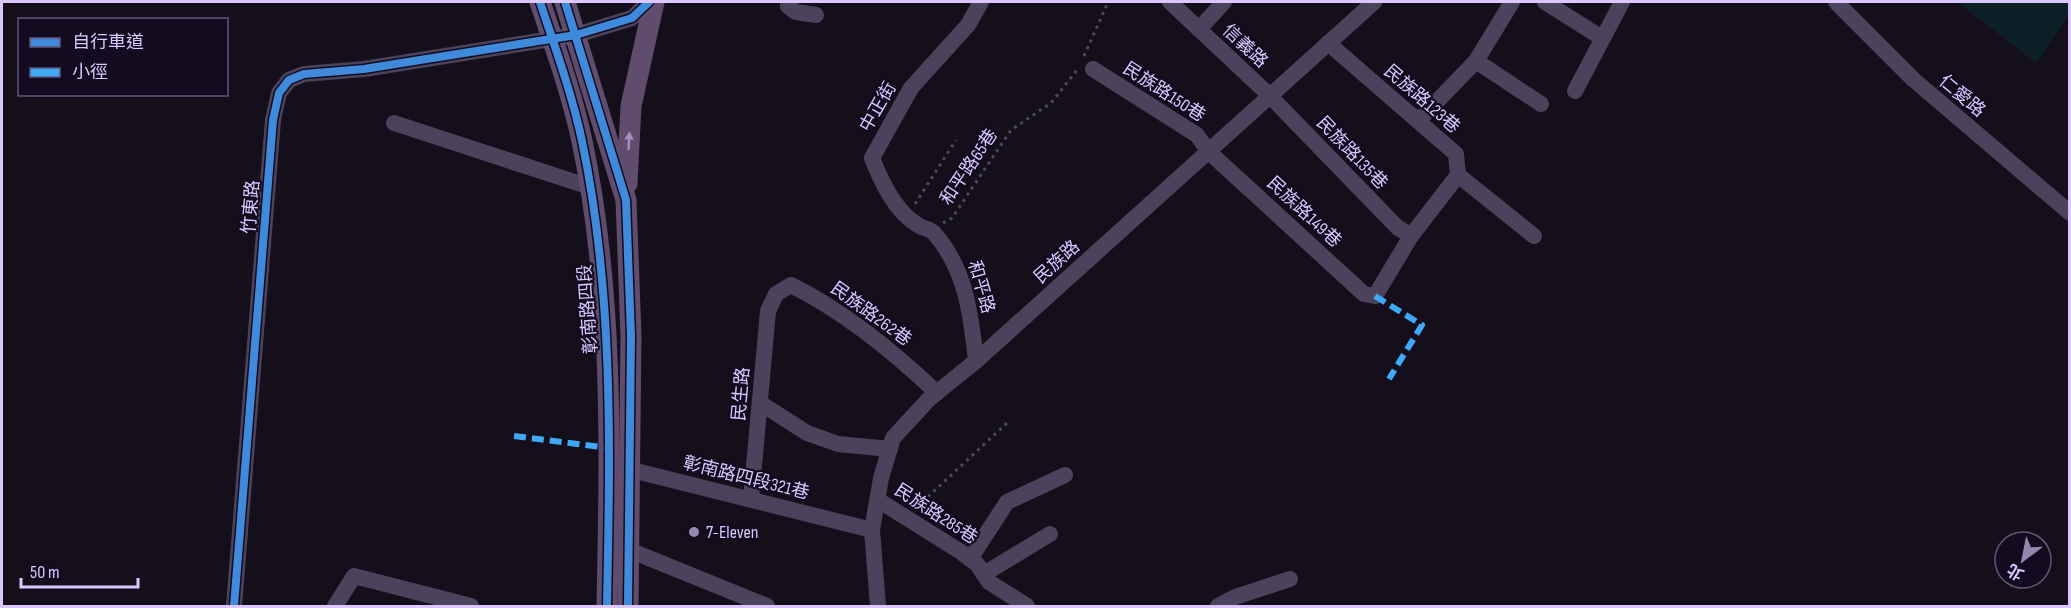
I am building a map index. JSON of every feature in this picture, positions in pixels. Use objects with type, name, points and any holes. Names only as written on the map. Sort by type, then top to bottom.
[{"type":"main road","name":"彰南路四段","points":[[540,2],[582,140],[598,235],[619,467],[629,550],[628,606]]},
{"type":"main road","name":"彰南路四段","points":[[565,2],[626,200],[631,336],[607,606]]},
{"type":"main road","points":[[626,200],[631,106],[654,2]]},
{"type":"street","points":[[552,39],[576,35],[632,18],[649,2]]},
{"type":"street","points":[[788,2],[788,6],[796,12],[816,15]]},
{"type":"street","name":"中正街","points":[[932,230],[918,226],[907,216],[883,186],[872,158],[911,88],[968,25],[981,2]]},
{"type":"street","name":"信義路","points":[[1170,2],[1268,94]]},
{"type":"street","points":[[1199,29],[1224,2]]},
{"type":"street","name":"民族路","points":[[878,606],[872,530],[893,438],[937,393],[976,362],[1209,152],[1268,94],[1374,2]]},
{"type":"street","points":[[1418,122],[1476,61],[1512,2]]},
{"type":"street","points":[[1545,2],[1602,38]]},
{"type":"street","points":[[1575,92],[1622,2]]},
{"type":"street","name":"仁愛路","points":[[1836,2],[1914,80],[2070,213]]},
{"type":"street","name":"竹東路","points":[[234,606],[273,120],[279,93],[289,80],[304,74],[364,69],[552,39]]},
{"type":"street","name":"民族路123巷","points":[[1328,43],[1456,154],[1458,175]]},
{"type":"street","points":[[1476,61],[1541,104]]},
{"type":"street","name":"民族路150巷","points":[[1085,65],[1197,135],[1209,152]]},
{"type":"street","name":"民族路135巷","points":[[1268,94],[1397,227],[1411,236]]},
{"type":"street","points":[[394,123],[590,187]]},
{"type":"street","name":"民族路149巷","points":[[1209,152],[1364,294],[1375,296],[1411,236]]},
{"type":"street","points":[[1411,236],[1458,175],[1534,236]]},
{"type":"street","name":"和平路","points":[[932,230],[952,256],[964,286],[976,362]]},
{"type":"street","name":"民族路262巷","points":[[776,294],[791,285],[815,297],[899,357],[937,393]]},
{"type":"street","name":"民生路","points":[[751,499],[768,311],[776,294]]},
{"type":"street","points":[[760,403],[807,433],[838,444],[890,449]]},
{"type":"street","name":"彰南路四段321巷","points":[[619,467],[872,530]]},
{"type":"street","points":[[970,559],[1007,502],[1065,475]]},
{"type":"street","name":"民族路285巷","points":[[878,500],[970,559],[989,582],[1027,606]]},
{"type":"street","points":[[984,574],[1050,534]]},
{"type":"street","points":[[629,550],[767,606]]},
{"type":"street","points":[[335,606],[354,576],[471,606]]},
{"type":"street","points":[[1218,606],[1235,597],[1290,579]]},
{"type":"path","points":[[907,216],[956,140]]},
{"type":"path","points":[[906,518],[1008,422]]},
{"type":"shaded area","points":[[1957,2],[2069,2],[2069,14],[2036,63]]},
{"type":"marked path","points":[[1375,296],[1422,325],[1389,379]]},
{"type":"marked path","points":[[514,436],[609,448]]},
{"type":"cycle path","points":[[540,2],[578,123],[600,256],[608,372],[607,606]]},
{"type":"cycle path","points":[[565,2],[626,200],[631,336],[628,606]]},
{"type":"cycle path","points":[[234,606],[273,120],[279,93],[289,80],[304,74],[364,69],[576,35],[632,18],[649,2]]},
{"type":"place","name":"7-Eleven","points":[[694,532]]}]
